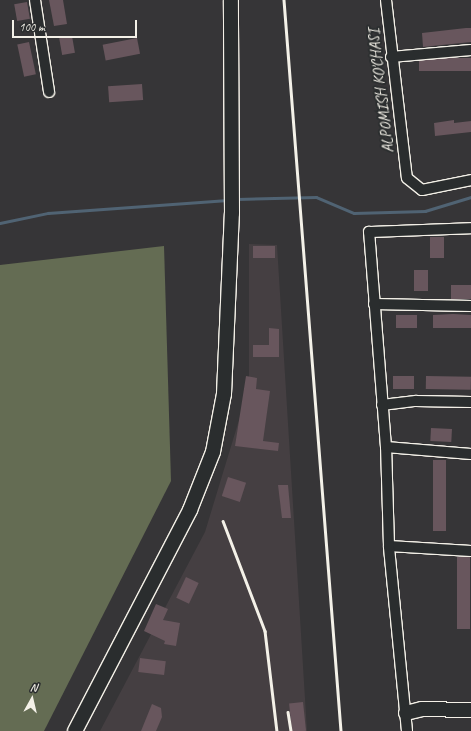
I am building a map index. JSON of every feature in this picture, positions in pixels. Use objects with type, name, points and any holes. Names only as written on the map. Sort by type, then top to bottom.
[{"type":"main road","points":[[75,731],[190,510],[213,452],[224,394],[232,213],[231,0]]},
{"type":"main road","points":[[406,713],[422,709],[471,710]]},
{"type":"street","points":[[35,0],[49,92]]},
{"type":"street","name":"ALPOMISH KO'CHASI","points":[[386,0],[391,57],[407,178],[422,190],[471,180]]},
{"type":"street","points":[[391,57],[471,50]]},
{"type":"street","points":[[407,731],[389,546],[386,447],[369,232],[471,228]]},
{"type":"street","points":[[374,304],[471,306]]},
{"type":"street","points":[[382,405],[416,402],[471,402]]},
{"type":"street","points":[[386,447],[471,454]]},
{"type":"street","points":[[389,546],[471,551]]},
{"type":"shaded area","points":[[249,244],[277,245],[307,731],[100,731],[205,532],[249,387]]},
{"type":"green space","points":[[164,246],[171,481],[44,731],[0,731],[0,265]]},
{"type":"building","points":[[49,0],[63,0],[67,24],[54,26]]},
{"type":"building","points":[[27,2],[30,19],[17,21],[14,4]]},
{"type":"building","points":[[471,28],[471,42],[423,47],[422,33]]},
{"type":"building","points":[[72,36],[75,53],[62,55],[59,38]]},
{"type":"building","points":[[137,38],[140,54],[106,60],[103,45]]},
{"type":"building","points":[[29,42],[36,74],[24,77],[17,44]]},
{"type":"building","points":[[419,58],[471,58],[471,71],[419,71]]},
{"type":"building","points":[[142,84],[143,100],[109,102],[108,86]]},
{"type":"building","points":[[454,120],[454,123],[471,121],[471,132],[435,136],[434,123]]},
{"type":"building","points":[[430,237],[444,237],[444,258],[430,258]]},
{"type":"building","points":[[253,246],[275,246],[275,258],[253,258]]},
{"type":"building","points":[[414,270],[428,270],[428,291],[414,291]]},
{"type":"building","points":[[451,285],[471,285],[471,299],[451,299]]},
{"type":"building","points":[[396,315],[417,315],[417,328],[396,328]]},
{"type":"building","points":[[433,315],[471,315],[471,328],[433,328]]},
{"type":"building","points":[[269,328],[279,329],[279,357],[253,357],[253,345],[269,345]]},
{"type":"building","points":[[246,376],[257,378],[256,389],[270,391],[263,441],[279,443],[278,451],[235,446]]},
{"type":"building","points":[[393,376],[414,376],[414,389],[393,389]]},
{"type":"building","points":[[426,376],[471,377],[471,390],[426,389]]},
{"type":"building","points":[[431,428],[452,429],[451,442],[430,441]]},
{"type":"building","points":[[433,460],[446,460],[446,531],[433,531]]},
{"type":"building","points":[[228,477],[246,483],[240,502],[222,496]]},
{"type":"building","points":[[278,485],[288,485],[291,518],[282,518]]},
{"type":"building","points":[[457,557],[470,557],[470,629],[457,629]]},
{"type":"building","points":[[186,577],[199,583],[189,604],[176,598]]},
{"type":"building","points":[[156,604],[168,609],[163,620],[180,623],[176,646],[164,644],[165,641],[144,631]]},
{"type":"building","points":[[140,658],[166,661],[164,675],[138,672]]},
{"type":"building","points":[[303,702],[306,731],[292,731],[289,703]]},
{"type":"building","points":[[152,704],[161,708],[162,717],[156,731],[141,731]]},
{"type":"waterway","points":[[237,199],[316,197],[354,213],[425,211],[471,197]]},
{"type":"waterway","points":[[0,223],[48,213],[228,200]]},
{"type":"railway","points":[[284,0],[341,731]]},
{"type":"railway","points":[[223,521],[265,631],[277,731]]},
{"type":"railway","points":[[288,712],[291,731]]}]
